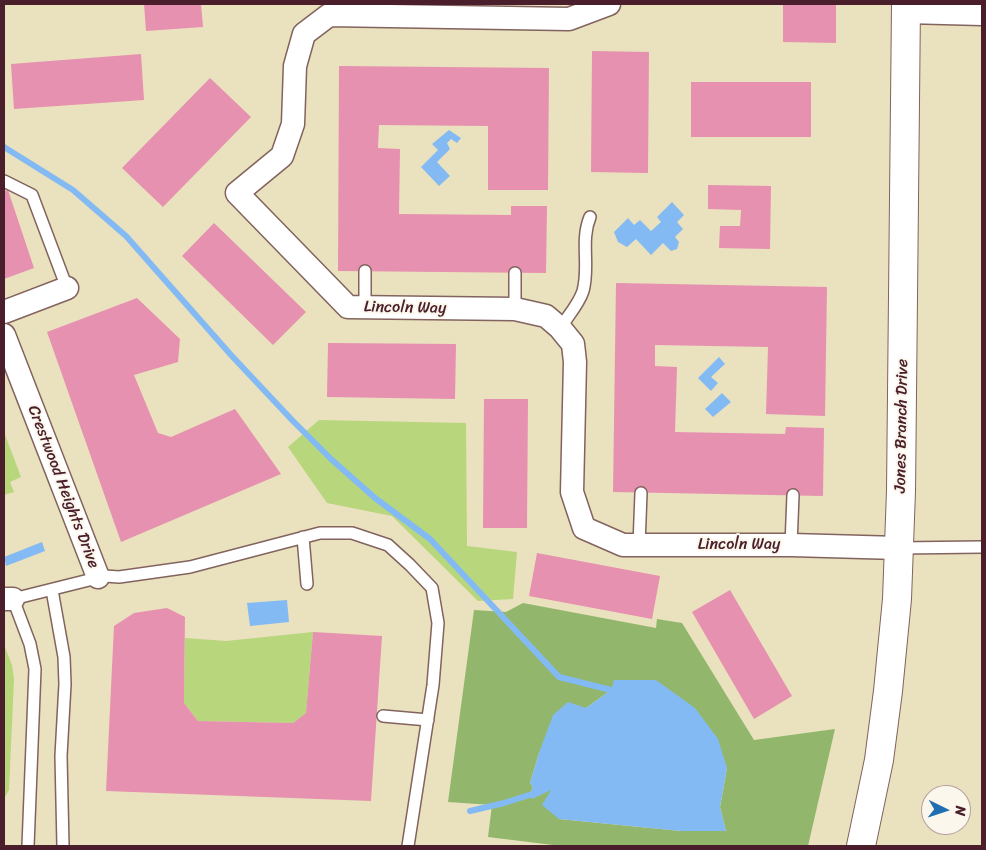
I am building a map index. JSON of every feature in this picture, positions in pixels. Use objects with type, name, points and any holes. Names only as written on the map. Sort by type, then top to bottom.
[{"type":"main road","name":"Jones Branch Drive","points":[[862,846],[879,760],[888,691],[896,599],[901,491],[906,8]]},
{"type":"street","name":"Lincoln Way","points":[[609,4],[569,19],[329,15],[304,34],[295,66],[293,124],[282,156],[237,194],[348,307],[515,309],[546,316],[560,328],[573,344],[576,362],[572,492],[584,528],[623,545],[791,545],[898,548]]},
{"type":"street","points":[[906,8],[982,14]]},
{"type":"street","points":[[4,312],[67,288]]},
{"type":"street","name":"Crestwood Heights Drive","points":[[4,335],[98,577]]},
{"type":"lane","points":[[4,181],[32,195],[67,288]]},
{"type":"lane","points":[[560,328],[576,305],[582,291],[585,273],[585,229],[590,217]]},
{"type":"lane","points":[[364,307],[365,272]]},
{"type":"lane","points":[[515,273],[515,309]]},
{"type":"lane","points":[[639,545],[640,493]]},
{"type":"lane","points":[[791,545],[793,495]]},
{"type":"lane","points":[[98,577],[119,577],[190,567],[320,533],[352,533],[388,545],[432,588],[438,623],[433,685],[408,846]]},
{"type":"lane","points":[[303,537],[306,584]]},
{"type":"lane","points":[[898,548],[982,547]]},
{"type":"lane","name":"Crestwood Heights Drive","points":[[9,599],[52,590],[98,577]]},
{"type":"lane","points":[[52,590],[64,657],[65,684],[61,756],[63,846]]},
{"type":"lane","points":[[9,599],[30,644],[35,669],[28,846]]},
{"type":"lane","points":[[382,716],[428,720]]},
{"type":"green space","points":[[319,420],[466,423],[467,546],[517,552],[513,599],[478,601],[392,516],[327,503],[288,447]]},
{"type":"green space","points":[[4,432],[21,477],[10,482],[14,492],[4,495]]},
{"type":"green space","points":[[523,603],[656,628],[657,619],[682,623],[754,740],[835,729],[808,846],[561,846],[488,837],[492,805],[448,802],[474,610],[506,612]],"holes":[[[611,690],[727,768],[720,807],[726,831],[681,831],[559,819],[552,789],[529,795],[533,787],[530,783],[539,753],[586,708]]]},
{"type":"green space","points":[[313,632],[306,713],[293,723],[198,721],[184,703],[185,638],[226,641]]},
{"type":"green space","points":[[4,645],[12,665],[14,679],[9,790],[4,799]]},
{"type":"water","points":[[449,130],[461,138],[457,143],[451,139],[447,143],[450,149],[437,162],[450,176],[439,186],[421,167],[438,150],[432,144]]},
{"type":"water","points":[[672,202],[684,215],[677,222],[683,229],[675,237],[679,242],[677,249],[671,251],[663,243],[651,255],[636,239],[627,247],[618,242],[614,232],[628,218],[634,225],[640,220],[651,231],[661,222],[657,217]]},
{"type":"water","points":[[719,357],[725,364],[711,377],[718,383],[711,391],[698,378]]},
{"type":"water","points":[[722,393],[731,402],[713,417],[705,409]]},
{"type":"water","points":[[42,542],[45,551],[6,566],[4,557]]},
{"type":"water","points":[[287,600],[289,622],[250,626],[247,603]]},
{"type":"water","points":[[614,680],[656,680],[695,708],[718,739],[727,768],[720,807],[726,831],[681,831],[559,819],[542,805],[551,790],[532,799],[529,795],[533,787],[530,783],[539,753],[553,715],[568,702],[586,708],[611,690]]},
{"type":"building","points":[[144,4],[201,4],[203,27],[146,31]]},
{"type":"building","points":[[783,4],[836,4],[836,43],[783,42]]},
{"type":"building","points":[[592,51],[649,52],[648,173],[591,172]]},
{"type":"building","points":[[141,54],[144,100],[14,109],[11,64]]},
{"type":"building","points":[[339,66],[549,68],[548,190],[488,190],[488,126],[379,125],[378,148],[400,149],[399,214],[511,215],[511,206],[547,206],[546,273],[338,271]]},
{"type":"building","points":[[210,78],[251,117],[163,207],[122,168]]},
{"type":"building","points":[[691,82],[811,82],[811,137],[691,137]]},
{"type":"building","points":[[708,185],[771,186],[770,249],[719,248],[720,226],[740,226],[741,210],[708,209]]},
{"type":"building","points":[[8,190],[34,268],[4,279],[4,191]]},
{"type":"building","points":[[214,223],[306,312],[273,345],[182,256]]},
{"type":"building","points":[[616,283],[827,287],[825,416],[766,414],[768,347],[655,345],[655,366],[677,367],[675,432],[785,434],[786,427],[824,428],[823,496],[613,492]]},
{"type":"building","points":[[137,298],[180,339],[178,362],[134,375],[158,433],[171,437],[235,409],[281,474],[121,542],[47,332]]},
{"type":"building","points":[[328,343],[456,344],[455,399],[327,397]]},
{"type":"building","points":[[484,399],[528,399],[527,528],[483,528]]},
{"type":"building","points":[[537,553],[660,576],[652,619],[529,596]]},
{"type":"building","points":[[730,590],[792,696],[754,719],[692,612]]},
{"type":"building","points":[[167,608],[185,617],[184,703],[198,721],[293,723],[306,713],[313,632],[382,636],[371,801],[106,791],[114,626],[134,613]]},
{"type":"waterway","points":[[4,147],[73,190],[126,236],[231,355],[292,420],[331,459],[375,498],[430,539],[559,677],[611,690]]},
{"type":"waterway","points":[[470,811],[529,795]]}]
